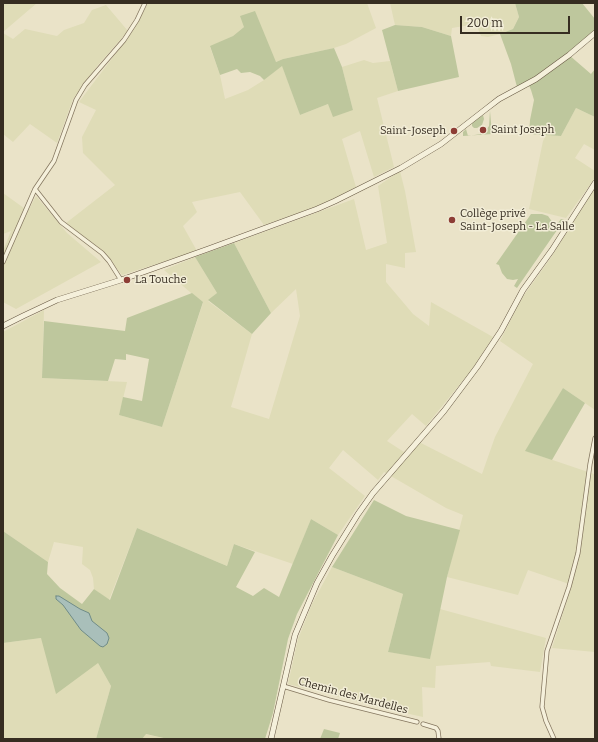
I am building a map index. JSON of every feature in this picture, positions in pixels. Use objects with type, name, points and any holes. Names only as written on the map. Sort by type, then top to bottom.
[{"type":"street","points":[[3,262],[35,189],[54,161],[76,100],[85,85],[124,40],[137,20],[145,3]]},
{"type":"street","points":[[3,326],[57,300],[121,280],[317,209],[372,183],[441,144],[500,99],[536,79],[569,55],[595,33]]},
{"type":"street","points":[[271,739],[291,650],[300,623],[317,583],[352,523],[373,494],[444,411],[494,344],[518,299],[595,183]]},
{"type":"street","points":[[35,189],[61,222],[102,253],[121,280]]},
{"type":"street","points":[[554,739],[542,707],[548,651],[569,587],[578,553],[595,438]]},
{"type":"street","name":"Chemin des Mardelles","points":[[283,686],[330,700],[418,722]]},
{"type":"street","points":[[423,724],[436,728],[439,739]]},
{"type":"shaded area","points":[[3,3],[37,3],[3,32]]},
{"type":"shaded area","points":[[148,3],[367,3],[376,28],[346,44],[334,48],[283,59],[276,62],[244,27],[233,36],[210,47],[220,75],[225,99],[248,90],[264,80],[282,65],[300,115],[328,104],[353,110],[342,67],[364,60],[373,63],[390,61],[398,91],[377,98],[394,167],[374,177],[360,131],[342,139],[356,187],[327,203],[264,225],[240,192],[192,202],[197,212],[183,226],[197,251],[122,275],[104,252],[66,223],[115,185],[83,153],[82,137],[96,110],[79,102],[135,28]]},
{"type":"shaded area","points":[[390,3],[515,3],[519,17],[513,29],[500,34],[488,37],[481,36],[476,24],[452,28],[451,36],[422,27],[395,25]]},
{"type":"shaded area","points":[[106,5],[128,31],[98,65],[73,99],[57,143],[30,124],[13,142],[3,134],[3,33],[13,39],[25,29],[57,36],[64,30],[84,23],[92,10]]},
{"type":"shaded area","points":[[576,108],[595,117],[595,150],[584,144],[575,158],[595,171],[595,178],[566,218],[529,209],[543,141],[546,135],[561,136]]},
{"type":"shaded area","points":[[400,171],[416,252],[405,253],[405,268],[386,264],[386,282],[413,314],[429,326],[431,302],[493,337],[473,368],[426,426],[412,414],[387,441],[404,452],[415,440],[482,474],[495,437],[533,364],[500,341],[522,298],[550,259],[595,188],[595,410],[563,388],[526,451],[594,474],[595,471],[595,652],[552,648],[572,585],[528,570],[518,595],[447,577],[463,515],[446,508],[384,472],[378,480],[343,450],[329,468],[365,496],[338,535],[311,519],[293,564],[234,544],[227,566],[137,528],[109,600],[94,589],[93,578],[90,570],[82,564],[83,547],[54,542],[48,562],[3,531],[3,332],[44,310],[42,378],[127,382],[119,415],[162,427],[203,303],[164,270],[195,257],[217,293],[208,301],[252,334],[231,407],[269,419],[300,316],[296,289],[271,313],[234,243],[354,199],[366,250],[387,243],[378,186]]},
{"type":"shaded area","points":[[3,193],[28,211],[36,196],[67,233],[101,262],[16,309],[3,302],[3,251],[11,231],[3,234]]},
{"type":"shaded area","points":[[332,567],[403,594],[388,652],[430,658],[440,609],[546,638],[540,672],[491,666],[490,662],[436,666],[435,688],[422,687],[423,717],[288,684],[298,639],[312,604]]},
{"type":"shaded area","points":[[41,638],[98,663],[111,686],[96,739],[3,739],[3,643]]},
{"type":"shaded area","points":[[145,734],[168,739],[142,739]]},
{"type":"green space","points":[[515,3],[582,3],[595,19],[595,33],[569,55],[591,74],[595,69],[595,117],[576,108],[561,136],[529,134],[534,100],[527,81],[517,87],[511,64],[500,34],[513,29],[519,17]]},
{"type":"green space","points":[[255,11],[276,62],[283,59],[334,48],[342,67],[353,110],[333,117],[328,104],[300,115],[282,66],[264,80],[260,76],[250,72],[241,73],[237,69],[220,75],[210,46],[233,36],[244,27],[240,16]]},
{"type":"green space","points":[[395,25],[422,27],[451,36],[459,77],[398,91],[382,30]]},
{"type":"green space","points":[[490,111],[492,134],[472,135],[485,132],[489,126]]},
{"type":"green space","points":[[483,115],[484,119],[482,125],[474,128],[472,123]]},
{"type":"green space","points":[[466,129],[468,136],[463,136],[463,132]]},
{"type":"green space","points":[[531,214],[542,214],[548,216],[553,223],[554,228],[561,219],[564,220],[517,288],[514,286],[518,279],[507,279],[502,273],[499,265],[496,264]]},
{"type":"green space","points":[[234,243],[271,313],[252,334],[208,300],[217,293],[195,257]]},
{"type":"green space","points":[[192,293],[203,302],[162,427],[119,415],[123,397],[142,401],[149,359],[126,354],[126,360],[115,359],[108,381],[42,378],[44,321],[125,331],[127,318]]},
{"type":"green space","points":[[563,388],[585,403],[552,460],[525,451]]},
{"type":"green space","points":[[374,500],[406,516],[460,530],[447,577],[430,659],[388,652],[403,594],[332,567]]},
{"type":"green space","points":[[311,519],[338,535],[297,614],[288,639],[273,713],[265,739],[168,739],[146,734],[142,739],[96,739],[111,686],[98,663],[56,694],[41,638],[3,643],[3,531],[48,562],[47,574],[60,588],[82,604],[94,589],[110,600],[137,528],[227,566],[234,544],[255,552],[236,587],[253,596],[264,588],[279,597]]},
{"type":"green space","points":[[324,729],[340,733],[338,739],[320,739]]},
{"type":"water","points":[[56,596],[59,596],[89,613],[92,621],[107,633],[109,638],[107,644],[103,647],[100,646],[81,630],[63,605],[56,599]]},
{"type":"place","name":"Saint Joseph","points":[[483,130]]},
{"type":"place","name":"Saint-Joseph","points":[[454,131]]},
{"type":"place","name":"Collège privé Saint-Joseph - La Salle","points":[[452,220]]},
{"type":"place","name":"La Touche","points":[[127,280]]}]
